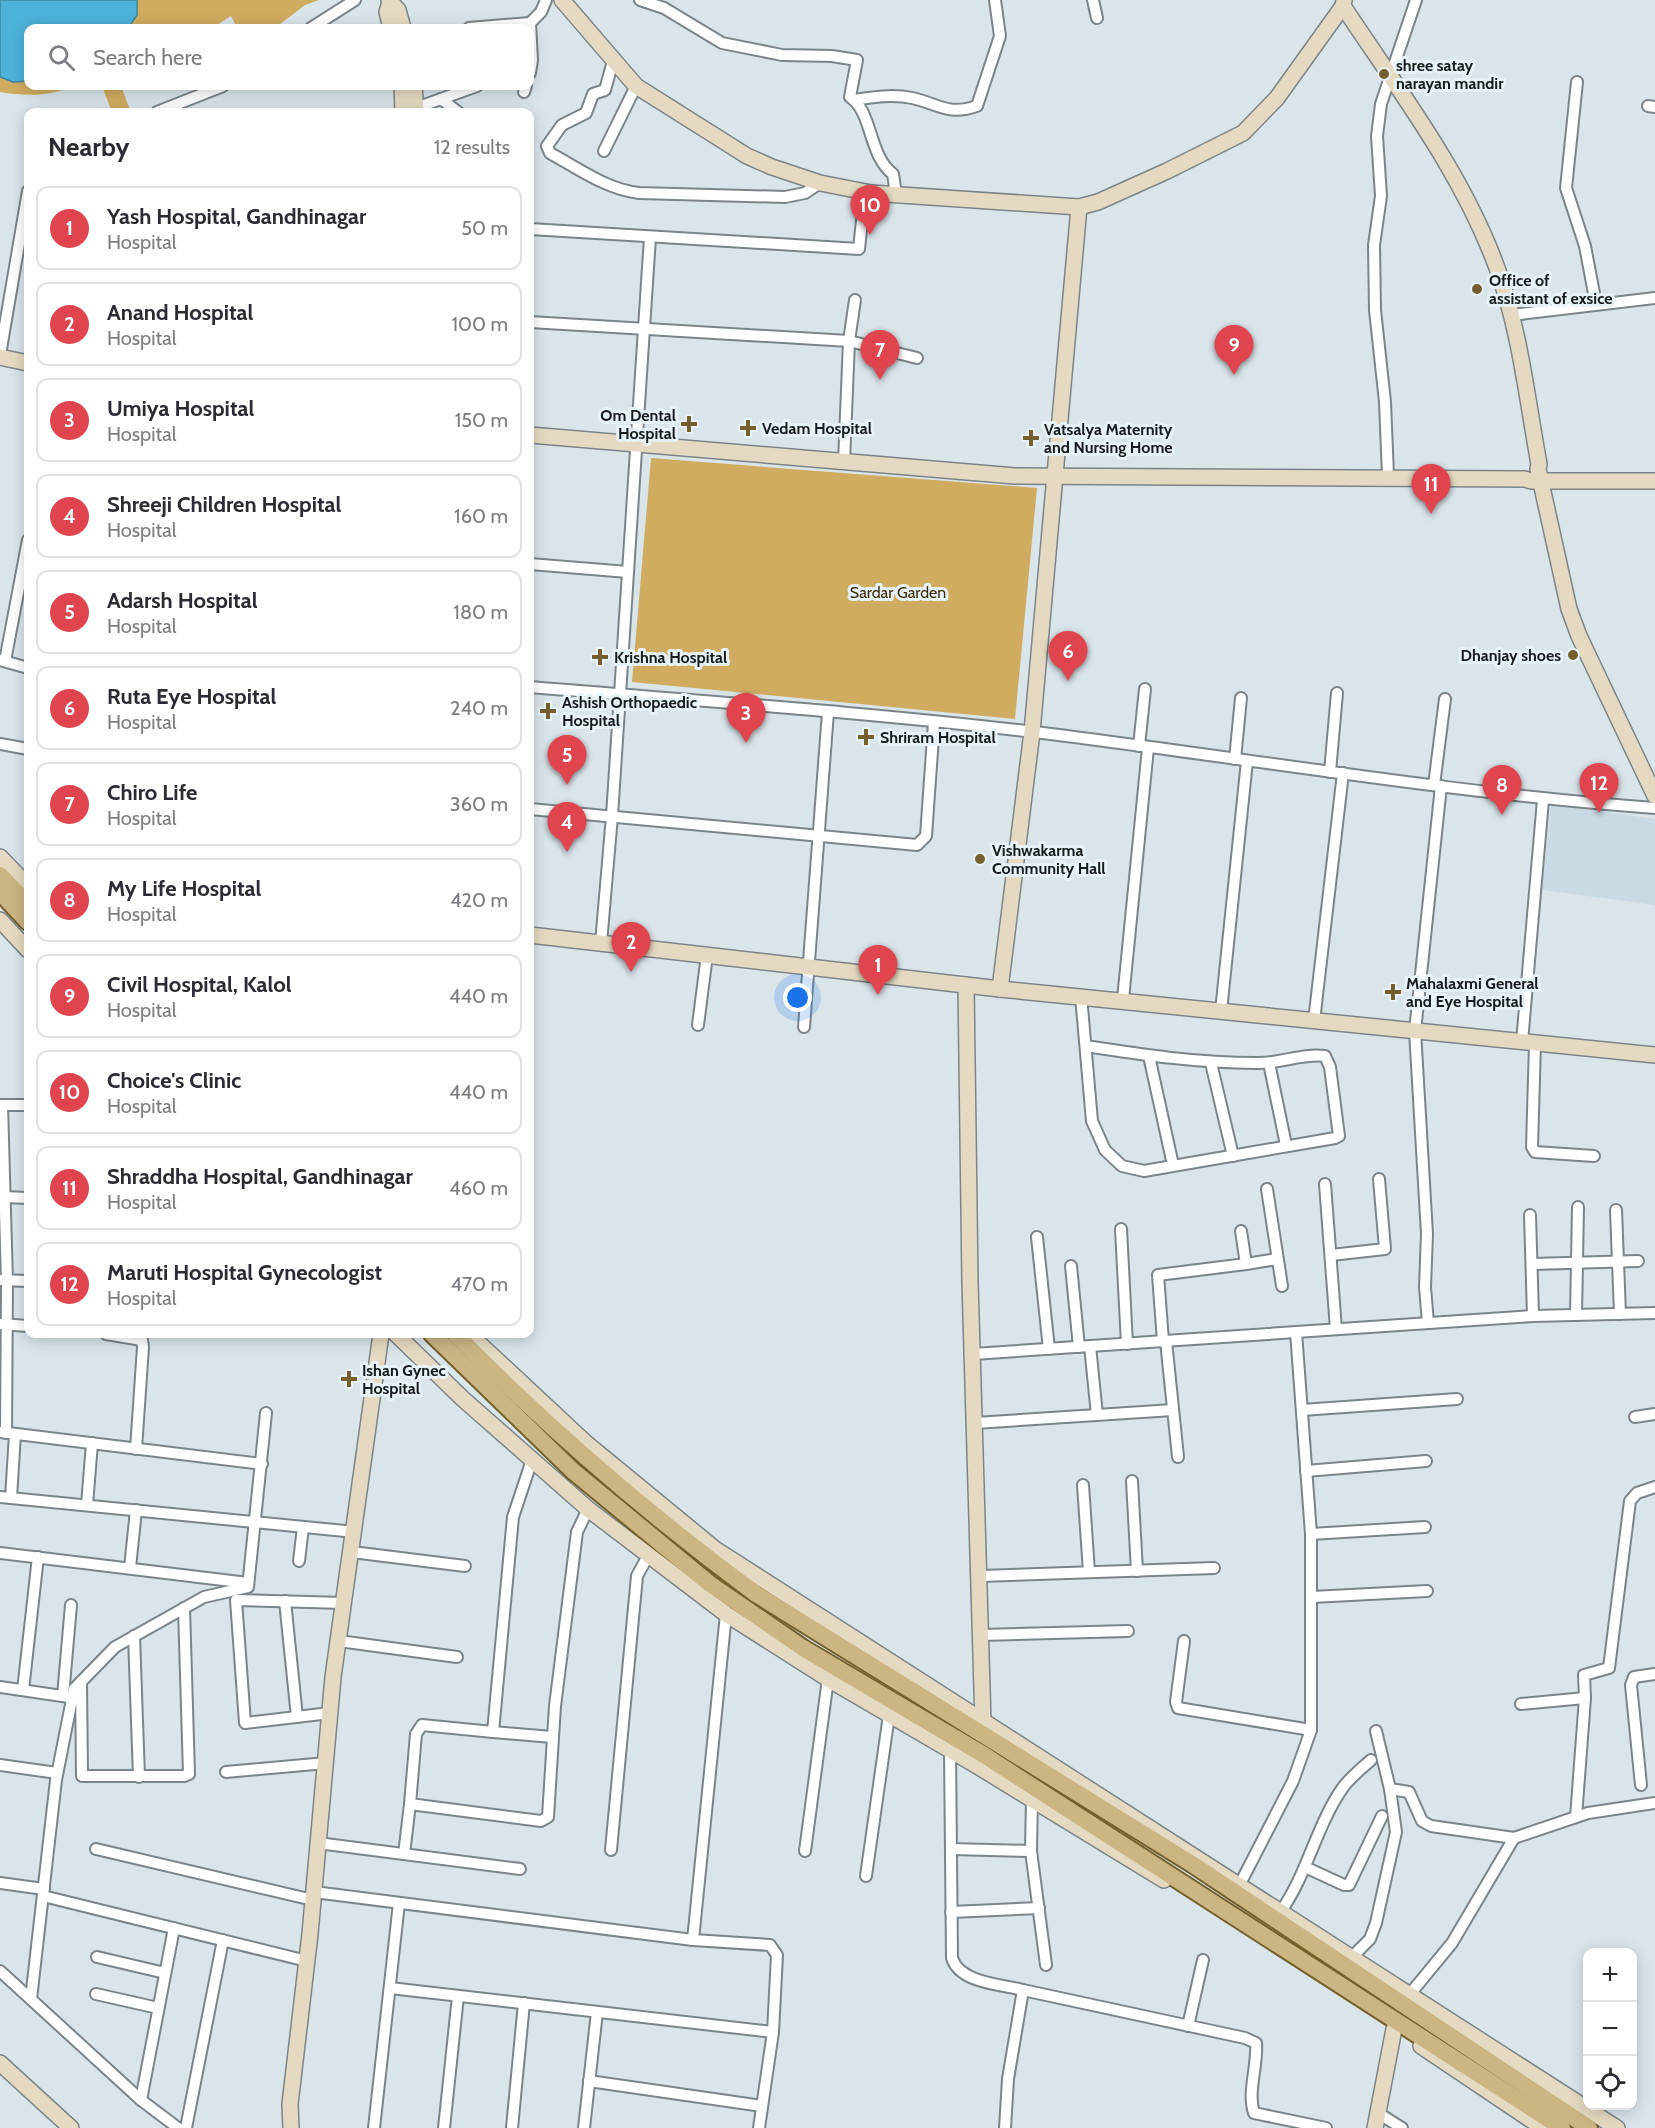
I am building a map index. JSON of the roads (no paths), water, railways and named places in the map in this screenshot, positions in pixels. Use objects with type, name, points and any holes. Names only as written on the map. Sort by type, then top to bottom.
[{"type":"main road","points":[[0,875],[24,900]]},
{"type":"main road","points":[[0,892],[24,918]]},
{"type":"main road","points":[[436,1338],[573,1471],[710,1584],[803,1648],[984,1755],[1216,1902],[1427,2032],[1589,2128]]},
{"type":"main road","points":[[459,1338],[579,1453],[705,1557],[756,1594],[1192,1864],[1562,2128]]},
{"type":"street","points":[[317,24],[355,0]]},
{"type":"street","points":[[519,24],[530,23],[542,12],[546,0]]},
{"type":"street","points":[[562,0],[570,0]]},
{"type":"street","points":[[562,0],[636,86],[747,156],[820,183],[865,192],[1079,207],[1167,171],[1243,133],[1277,98],[1343,3],[1452,168],[1498,268],[1512,315],[1540,475],[1562,582],[1575,627],[1655,796]]},
{"type":"street","points":[[640,0],[664,8],[722,43],[782,55],[832,56],[857,60],[850,97],[854,100],[883,167],[893,174],[896,194]]},
{"type":"street","points":[[664,8],[675,0]]},
{"type":"street","points":[[854,100],[880,96],[910,97],[959,112],[977,106],[1000,36],[995,0]]},
{"type":"street","points":[[1093,0],[1097,18]]},
{"type":"street","points":[[1388,476],[1385,402],[1376,310],[1374,245],[1381,196],[1377,136],[1381,104],[1416,0]]},
{"type":"street","points":[[390,1],[387,12],[390,24]]},
{"type":"street","points":[[390,1],[398,10],[402,24]]},
{"type":"street","points":[[613,61],[605,90],[593,94],[582,116],[562,125],[547,146],[550,153],[607,185],[623,191],[639,193],[785,197],[805,193],[820,183]]},
{"type":"street","points":[[1577,82],[1566,188],[1585,246],[1596,304]]},
{"type":"street","points":[[604,151],[636,86]]},
{"type":"street","points":[[167,108],[213,90]]},
{"type":"street","points":[[404,90],[411,108]]},
{"type":"street","points":[[412,108],[414,90]]},
{"type":"street","points":[[419,108],[466,90]]},
{"type":"street","points":[[441,99],[453,108]]},
{"type":"street","points":[[534,229],[859,249],[865,192]]},
{"type":"street","points":[[1000,989],[1032,732],[1079,207]]},
{"type":"street","points":[[0,352],[24,214]]},
{"type":"street","points":[[601,943],[638,445],[650,237]]},
{"type":"street","points":[[1512,315],[1655,298]]},
{"type":"street","points":[[844,462],[849,341],[855,300]]},
{"type":"street","points":[[534,322],[849,341],[917,358]]},
{"type":"street","points":[[0,352],[24,355]]},
{"type":"street","points":[[0,352],[24,361]]},
{"type":"street","points":[[534,435],[1015,476],[1388,476],[1655,472]]},
{"type":"street","points":[[1540,475],[1655,481]]},
{"type":"street","points":[[1540,475],[1581,615],[1655,775]]},
{"type":"street","points":[[24,559],[2,661],[24,667]]},
{"type":"street","points":[[534,564],[628,572]]},
{"type":"street","points":[[534,687],[1032,732],[1544,800],[1655,808]]},
{"type":"street","points":[[1123,999],[1143,747],[1145,689]]},
{"type":"street","points":[[1330,772],[1337,693]]},
{"type":"street","points":[[1235,759],[1241,698]]},
{"type":"street","points":[[1428,1323],[1425,1287],[1427,1234],[1415,1031],[1445,699]]},
{"type":"street","points":[[804,1027],[828,712]]},
{"type":"street","points":[[534,809],[917,845],[923,842],[926,836],[934,723]]},
{"type":"street","points":[[0,744],[24,748]]},
{"type":"street","points":[[1221,1011],[1247,761]]},
{"type":"street","points":[[1314,1021],[1343,773]]},
{"type":"street","points":[[1544,800],[1528,1042],[1532,1147],[1534,1152],[1546,1154],[1594,1156]]},
{"type":"street","points":[[0,857],[24,882]]},
{"type":"street","points":[[0,920],[24,946]]},
{"type":"street","points":[[534,935],[1000,989],[1123,999],[1314,1021],[1655,1054]]},
{"type":"street","points":[[698,1025],[707,955]]},
{"type":"street","points":[[966,985],[973,1354],[984,1723]]},
{"type":"street","points":[[1081,996],[1092,1121],[1105,1150],[1122,1166],[1144,1171],[1339,1136],[1330,1066],[1325,1056],[1312,1055],[1269,1064],[1211,1063],[1086,1046]]},
{"type":"street","points":[[1149,1056],[1173,1165]]},
{"type":"street","points":[[1211,1063],[1233,1156]]},
{"type":"street","points":[[1269,1064],[1286,1145]]},
{"type":"street","points":[[24,1106],[1,1105],[3,1324],[7,1433],[6,1497],[355,1532]]},
{"type":"street","points":[[1330,1255],[1385,1249],[1379,1179]]},
{"type":"street","points":[[1325,1184],[1336,1329]]},
{"type":"street","points":[[1267,1189],[1282,1286]]},
{"type":"street","points":[[3,1191],[24,1197]]},
{"type":"street","points":[[1576,1315],[1578,1207]]},
{"type":"street","points":[[1616,1210],[1620,1314]]},
{"type":"street","points":[[1530,1215],[1533,1316]]},
{"type":"street","points":[[1121,1228],[1127,1344]]},
{"type":"street","points":[[1241,1232],[1246,1264]]},
{"type":"street","points":[[1037,1237],[1049,1349]]},
{"type":"street","points":[[1178,1457],[1158,1275],[1277,1259]]},
{"type":"street","points":[[1532,1264],[1638,1260]]},
{"type":"street","points":[[1071,1266],[1097,1415]]},
{"type":"street","points":[[4,1280],[24,1281]]},
{"type":"street","points":[[973,1354],[1533,1316],[1655,1313]]},
{"type":"street","points":[[3,1324],[24,1326]]},
{"type":"street","points":[[1239,1884],[1293,1781],[1311,1731],[1311,1534],[1296,1332]]},
{"type":"street","points":[[130,1338],[142,1340],[144,1347],[136,1449]]},
{"type":"street","points":[[291,2128],[290,2104],[314,1896],[330,1713],[380,1338]]},
{"type":"street","points":[[400,1338],[463,1399],[588,1509],[726,1614],[828,1679],[1032,1799],[1225,1918],[1543,2128]]},
{"type":"street","points":[[473,1338],[586,1443],[714,1549],[1617,2128]]},
{"type":"street","points":[[1302,1410],[1457,1399]]},
{"type":"street","points":[[975,1423],[1173,1410]]},
{"type":"street","points":[[68,1697],[115,1647],[204,1597],[248,1587],[266,1413]]},
{"type":"street","points":[[1635,1418],[1655,1414]]},
{"type":"street","points":[[7,1433],[262,1464]]},
{"type":"street","points":[[87,1505],[92,1443]]},
{"type":"street","points":[[493,1732],[513,1517],[532,1460]]},
{"type":"street","points":[[1306,1471],[1426,1461]]},
{"type":"street","points":[[1132,1481],[1137,1571]]},
{"type":"street","points":[[1083,1485],[1089,1572]]},
{"type":"street","points":[[1576,1817],[1585,1698],[1584,1675],[1605,1671],[1611,1664],[1630,1501],[1637,1493],[1655,1487]]},
{"type":"street","points":[[410,1804],[546,1820],[550,1811],[552,1737],[577,1532],[588,1509]]},
{"type":"street","points":[[130,1569],[136,1510]]},
{"type":"street","points":[[299,1562],[303,1527]]},
{"type":"street","points":[[1311,1534],[1425,1527]]},
{"type":"street","points":[[352,1552],[465,1566]]},
{"type":"street","points":[[0,1553],[248,1583]]},
{"type":"street","points":[[611,1850],[637,1576],[649,1554]]},
{"type":"street","points":[[23,1690],[38,1557]]},
{"type":"street","points":[[981,1576],[1214,1568]]},
{"type":"street","points":[[1312,1597],[1427,1591]]},
{"type":"street","points":[[330,1713],[245,1723],[236,1600],[344,1603]]},
{"type":"street","points":[[285,1601],[297,1717]]},
{"type":"street","points":[[31,1999],[68,1697],[71,1605]]},
{"type":"street","points":[[81,1682],[82,1776],[140,1777],[189,1774],[191,1768],[184,1608]]},
{"type":"street","points":[[693,1940],[726,1614]]},
{"type":"street","points":[[982,1635],[1128,1631]]},
{"type":"street","points":[[134,1636],[140,1777]]},
{"type":"street","points":[[339,1641],[457,1657]]},
{"type":"street","points":[[1184,1641],[1176,1702],[1178,1708],[1311,1731]]},
{"type":"street","points":[[1641,1785],[1631,1685],[1634,1677],[1655,1674]]},
{"type":"street","points":[[805,1851],[828,1679]]},
{"type":"street","points":[[0,1687],[68,1697]]},
{"type":"street","points":[[1521,1704],[1585,1698]]},
{"type":"street","points":[[866,1876],[889,1715]]},
{"type":"street","points":[[404,1854],[416,1734],[422,1725],[552,1737]]},
{"type":"street","points":[[1352,1957],[1370,1939],[1376,1923],[1396,1832],[1390,1789],[1376,1731]]},
{"type":"street","points":[[950,1750],[951,1958],[955,1969],[967,1976],[1023,1990],[1256,2043],[1257,2058],[1252,2105],[1254,2113],[1326,2128]]},
{"type":"street","points":[[1281,1911],[1343,1787],[1371,1760]]},
{"type":"street","points":[[226,1772],[326,1763]]},
{"type":"street","points":[[0,1765],[57,1773]]},
{"type":"street","points":[[1390,1789],[1409,1792],[1422,1821],[1426,1824],[1514,1838],[1576,1817],[1655,1803]]},
{"type":"street","points":[[1032,1799],[1031,1851],[1046,1965]]},
{"type":"street","points":[[1305,1867],[1344,1885],[1349,1885],[1382,1816]]},
{"type":"street","points":[[1410,1994],[1452,1943],[1514,1838]]},
{"type":"street","points":[[318,1843],[520,1869]]},
{"type":"street","points":[[96,1849],[314,1896],[399,1903],[693,1940],[770,1945],[775,1949],[777,1955],[773,2032],[759,2128]]},
{"type":"street","points":[[951,1850],[1031,1851]]},
{"type":"street","points":[[0,1883],[43,1892],[307,1961]]},
{"type":"street","points":[[375,2128],[399,1903]]},
{"type":"street","points":[[951,1912],[1039,1908]]},
{"type":"street","points":[[141,2100],[174,1928]]},
{"type":"street","points":[[186,2128],[223,1940]]},
{"type":"street","points":[[97,1957],[165,1973]]},
{"type":"street","points":[[1188,2026],[1203,1960]]},
{"type":"street","points":[[0,1971],[141,2100],[178,2128]]},
{"type":"street","points":[[390,1988],[773,2032]]},
{"type":"street","points":[[1005,2128],[1008,2079],[1023,1990]]},
{"type":"street","points":[[96,1994],[158,2008]]},
{"type":"street","points":[[444,2128],[458,1996]]},
{"type":"street","points":[[512,2128],[524,2003]]},
{"type":"street","points":[[584,2128],[597,2012]]},
{"type":"street","points":[[1394,2029],[1376,2121],[1402,2128]]},
{"type":"street","points":[[0,2063],[71,2128]]},
{"type":"street","points":[[589,2081],[762,2106]]},
{"type":"street","points":[[283,2128],[290,2104]]},
{"type":"water","points":[[0,0],[137,0],[137,15],[131,24],[24,24],[24,81],[13,82],[0,77]]},
{"type":"place","name":"shree satay narayan mandir","points":[[1384,74]]},
{"type":"place","name":"Choice's Clinic","points":[[870,235]]},
{"type":"place","name":"Office of assistant of exsice","points":[[1477,289]]},
{"type":"place","name":"Civil Hospital, Kalol","points":[[1234,375]]},
{"type":"place","name":"Chiro Life","points":[[880,380]]},
{"type":"place","name":"Om Dental Hospital","points":[[689,424]]},
{"type":"place","name":"Vedam Hospital","points":[[748,428]]},
{"type":"place","name":"Vatsalya Maternity and Nursing Home","points":[[1031,438]]},
{"type":"place","name":"Shraddha Hospital, Gandhinagar","points":[[1431,514]]},
{"type":"place","name":"Dhanjay shoes","points":[[1573,655]]},
{"type":"place","name":"Krishna Hospital","points":[[600,657]]},
{"type":"place","name":"Ruta Eye Hospital","points":[[1068,681]]},
{"type":"place","name":"Ashish Orthopaedic Hospital","points":[[548,711]]},
{"type":"place","name":"Shriram Hospital","points":[[866,737]]},
{"type":"place","name":"Umiya Hospital","points":[[746,743]]},
{"type":"place","name":"Adarsh Hospital","points":[[567,785]]},
{"type":"place","name":"Maruti Hospital Gynecologist","points":[[1599,813]]},
{"type":"place","name":"My Life Hospital","points":[[1502,815]]},
{"type":"place","name":"Shreeji Children Hospital","points":[[567,852]]},
{"type":"place","name":"Vishwakarma Community Hall","points":[[980,859]]},
{"type":"place","name":"Anand Hospital","points":[[631,972]]},
{"type":"place","name":"Mahalaxmi General and Eye Hospital","points":[[1393,992]]},
{"type":"place","name":"Yash Hospital, Gandhinagar","points":[[878,995]]},
{"type":"place","name":"Ishan Gynec Hospital","points":[[349,1379]]},
{"type":"park label","name":"Sardar Garden","points":[[898,592]]}]
